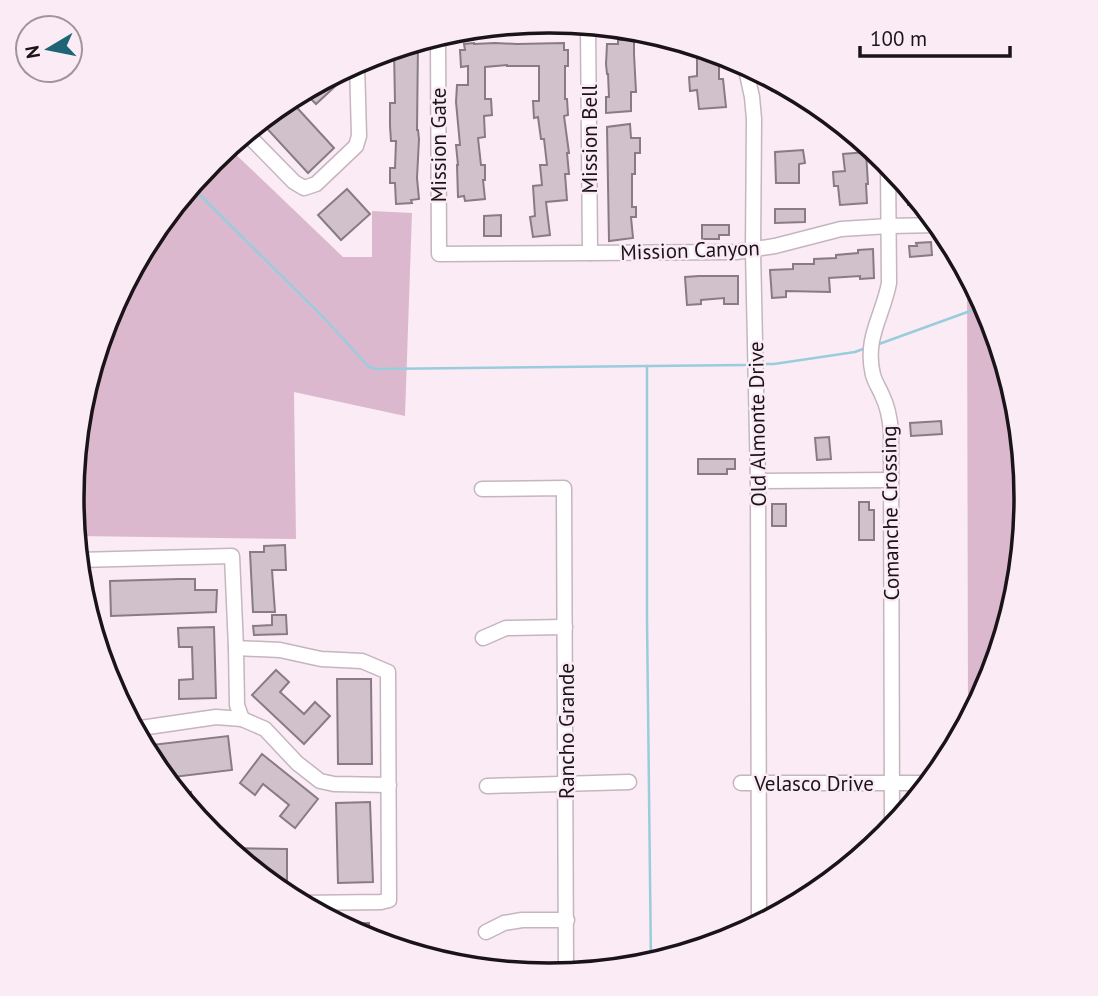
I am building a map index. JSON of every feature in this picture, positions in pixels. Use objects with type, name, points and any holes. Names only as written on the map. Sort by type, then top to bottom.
[{"type":"street","name":"Mission Bell","points":[[588,35],[590,253]]},
{"type":"street","name":"Mission Gate","points":[[438,47],[439,254]]},
{"type":"street","points":[[253,140],[293,182],[304,188],[316,184],[358,142],[357,75]]},
{"type":"street","name":"Old Almonte Drive","points":[[747,78],[754,120],[759,913]]},
{"type":"street","name":"Comanche Crossing","points":[[888,181],[890,283],[875,324],[871,358],[873,374],[890,417],[892,811]]},
{"type":"street","name":"Mission Canyon","points":[[439,254],[711,254],[754,251],[841,229],[925,225]]},
{"type":"street","points":[[758,481],[891,481]]},
{"type":"street","name":"Rancho Grande","points":[[482,489],[564,488],[566,962]]},
{"type":"street","points":[[88,560],[232,556],[237,705],[242,719]]},
{"type":"street","points":[[483,638],[506,628],[565,627]]},
{"type":"street","points":[[236,648],[280,650],[320,659],[362,661],[388,672],[389,900],[322,903]]},
{"type":"street","points":[[145,727],[216,717],[242,719],[265,729],[297,763],[320,781],[334,784],[389,785]]},
{"type":"street","points":[[487,786],[629,782]]},
{"type":"street","name":"Velasco Drive","points":[[741,783],[916,783]]},
{"type":"street","points":[[486,932],[504,923],[522,920],[567,920]]},
{"type":"shaded area","points":[[236,155],[343,257],[372,257],[372,211],[412,213],[405,416],[294,392],[296,539],[86,536],[84,498],[88,437],[100,378],[120,320],[132,292],[180,215],[220,169]]},
{"type":"shaded area","points":[[967,294],[989,349],[1005,407],[1014,498],[1005,589],[989,647],[968,697]]},
{"type":"building","points":[[618,40],[634,41],[636,92],[631,92],[631,111],[606,113],[606,97],[609,97],[607,44],[618,44]]},
{"type":"building","points":[[564,43],[564,50],[568,50],[565,99],[568,115],[564,116],[569,153],[569,174],[565,174],[567,200],[546,202],[550,235],[533,237],[530,217],[535,216],[533,186],[542,185],[540,165],[547,165],[538,117],[534,118],[533,101],[539,101],[539,66],[485,67],[485,99],[491,99],[492,115],[484,116],[485,137],[478,138],[481,165],[485,165],[485,199],[465,201],[464,196],[458,197],[456,145],[460,145],[457,85],[468,85],[468,66],[461,67],[460,50],[465,50],[464,44]]},
{"type":"building","points":[[418,52],[419,199],[411,200],[412,203],[396,204],[395,183],[390,183],[390,168],[395,168],[396,141],[391,141],[390,103],[395,103],[394,60]]},
{"type":"building","points":[[697,58],[719,66],[719,79],[723,79],[726,107],[699,109],[697,90],[690,91],[689,77],[697,76]]},
{"type":"building","points":[[338,84],[316,104],[311,99]]},
{"type":"building","points":[[297,108],[334,148],[308,173],[267,128]]},
{"type":"building","points":[[630,124],[631,138],[640,138],[640,153],[635,153],[635,174],[632,174],[632,207],[636,207],[636,217],[631,217],[633,238],[609,241],[607,127]]},
{"type":"building","points":[[803,150],[805,163],[799,164],[799,183],[776,183],[775,152]]},
{"type":"building","points":[[859,153],[866,159],[867,203],[840,205],[833,172],[845,171],[843,154]]},
{"type":"building","points":[[347,189],[370,214],[341,240],[318,215]]},
{"type":"building","points":[[775,209],[805,209],[805,222],[775,223]]},
{"type":"building","points":[[501,215],[501,236],[484,236],[484,216]]},
{"type":"building","points":[[702,225],[729,225],[729,235],[719,235],[719,239],[702,239]]},
{"type":"building","points":[[931,242],[932,255],[910,257],[909,246]]},
{"type":"building","points":[[873,249],[874,278],[829,278],[830,292],[786,291],[786,297],[772,298],[770,270],[793,269],[793,264],[814,264],[814,259],[836,258],[836,255]]},
{"type":"building","points":[[738,276],[738,304],[724,304],[724,298],[701,300],[701,304],[687,305],[685,277]]},
{"type":"building","points":[[941,421],[942,434],[911,436],[910,423]]},
{"type":"building","points":[[829,437],[831,459],[817,460],[815,438]]},
{"type":"building","points":[[698,459],[735,459],[735,469],[727,469],[727,474],[698,474]]},
{"type":"building","points":[[859,502],[869,502],[869,510],[874,510],[874,540],[859,540]]},
{"type":"building","points":[[772,504],[786,504],[786,526],[772,526]]},
{"type":"building","points":[[285,545],[286,570],[272,570],[275,612],[253,612],[250,552],[264,552],[264,546]]},
{"type":"building","points":[[195,579],[195,590],[217,590],[216,612],[111,616],[110,581]]},
{"type":"building","points":[[272,615],[286,615],[287,634],[254,635],[253,626],[272,625]]},
{"type":"building","points":[[214,627],[216,698],[179,699],[179,680],[193,679],[192,647],[179,647],[178,628]]},
{"type":"building","points":[[276,670],[289,682],[280,692],[304,714],[315,702],[330,716],[304,744],[252,695]]},
{"type":"building","points":[[337,679],[371,679],[372,764],[338,764]]},
{"type":"building","points":[[228,736],[232,770],[177,777],[156,744]]},
{"type":"building","points":[[262,754],[318,799],[295,828],[280,816],[289,805],[263,784],[255,795],[240,783]]},
{"type":"building","points":[[370,802],[373,882],[338,883],[336,803]]},
{"type":"building","points":[[244,848],[287,849],[287,881]]},
{"type":"waterway","points":[[199,194],[324,318],[369,367],[745,365]]},
{"type":"waterway","points":[[879,344],[973,310]]},
{"type":"waterway","points":[[761,364],[863,349]]},
{"type":"waterway","points":[[647,366],[651,951]]}]
